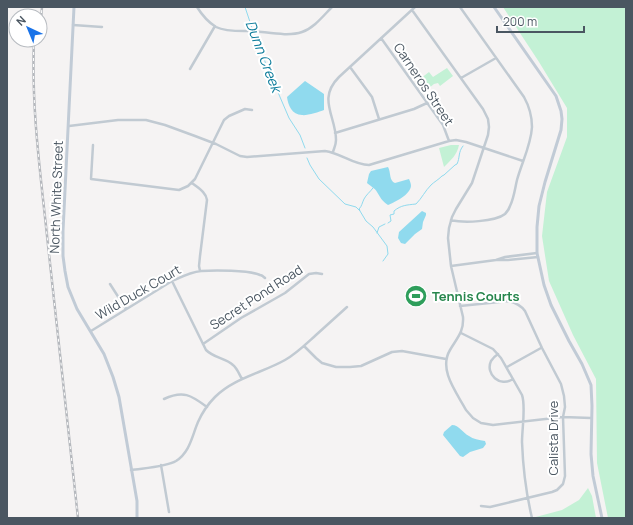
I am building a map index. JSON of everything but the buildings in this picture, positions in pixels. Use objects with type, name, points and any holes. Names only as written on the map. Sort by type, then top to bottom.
[{"type":"main road","name":"North White Street","points":[[74,7],[62,242],[65,271],[72,298],[104,354],[119,397],[137,502],[137,518]]},
{"type":"main road","points":[[494,7],[553,91],[561,111],[561,130],[543,187],[539,206],[537,253],[544,285],[551,305],[582,364],[591,385],[591,454],[593,476],[602,518]]},
{"type":"street","points":[[197,7],[207,20],[220,28],[286,34],[302,32],[312,26],[332,7]]},
{"type":"street","points":[[333,152],[336,142],[329,106],[331,87],[336,80],[415,7]]},
{"type":"street","points":[[451,220],[464,222],[494,218],[501,216],[509,209],[522,161],[531,135],[532,123],[530,110],[522,94],[460,7]]},
{"type":"street","points":[[412,10],[483,109],[488,119],[489,131],[470,188],[456,209],[449,228],[448,238],[451,266],[463,317],[461,333],[446,359],[447,373],[450,380],[466,410],[473,418],[481,423],[493,425],[563,417],[591,418]]},
{"type":"street","points":[[73,25],[102,27]]},
{"type":"street","points":[[190,69],[215,26]]},
{"type":"street","name":"Carneros Street","points":[[381,38],[443,125],[449,141]]},
{"type":"street","points":[[461,78],[496,58]]},
{"type":"street","points":[[350,67],[370,94],[380,119]]},
{"type":"street","points":[[335,133],[427,103]]},
{"type":"street","points":[[93,145],[91,179],[179,190],[192,183],[195,179],[224,120],[228,116],[245,109],[252,110]]},
{"type":"street","points":[[69,126],[124,120],[146,120],[179,130],[213,143],[240,156],[247,157],[322,151],[333,152],[358,163],[370,164],[449,141],[460,140],[522,161]]},
{"type":"street","points":[[192,183],[207,197],[199,266],[200,271]]},
{"type":"street","points":[[496,260],[505,257],[537,253]]},
{"type":"street","points":[[451,266],[496,260],[538,257]]},
{"type":"street","name":"Wild Duck Court","points":[[90,331],[180,277],[200,271],[219,271],[248,272],[261,275],[265,278]]},
{"type":"street","name":"Secret Pond Road","points":[[203,344],[241,318],[285,293],[309,274],[322,274]]},
{"type":"street","points":[[172,282],[206,350],[210,354],[233,364],[242,379]]},
{"type":"street","points":[[110,284],[126,309]]},
{"type":"street","name":"Calista Drive","points":[[460,306],[510,301],[516,302],[522,307],[561,384],[564,396],[565,407],[563,417],[565,476],[563,484],[552,492],[528,499],[490,507],[481,506]]},
{"type":"street","points":[[132,470],[175,462],[182,456],[190,443],[206,407],[222,390],[242,379],[272,367],[287,359],[348,307]]},
{"type":"street","points":[[461,333],[493,348],[522,395],[523,467],[532,518]]},
{"type":"street","points":[[304,346],[322,363],[336,367],[350,368],[361,366],[392,352],[402,351],[446,359]]},
{"type":"street","points":[[506,367],[542,348]]},
{"type":"street","points":[[498,354],[490,364],[490,370],[494,377],[502,382],[513,380]]},
{"type":"street","points":[[164,399],[183,394],[194,398],[206,407]]},
{"type":"street","points":[[161,465],[169,512]]},
{"type":"green space","points":[[503,7],[626,7],[626,518],[608,518],[597,463],[596,379],[573,335],[549,281],[542,236],[547,192],[567,137],[567,108]]},
{"type":"green space","points":[[447,68],[453,76],[440,86],[438,83],[434,84],[424,92],[416,82],[429,72],[433,77]]},
{"type":"green space","points":[[459,145],[455,155],[444,167],[439,148]]},
{"type":"green space","points":[[588,488],[592,496],[596,518],[532,518],[562,510],[579,500]]},
{"type":"water","points":[[305,81],[324,94],[324,110],[313,114],[299,115],[291,109],[287,97]]},
{"type":"water","points":[[388,167],[393,182],[395,183],[409,179],[411,186],[405,195],[388,205],[375,189],[367,183],[371,171]]},
{"type":"water","points":[[422,211],[426,213],[426,215],[422,229],[405,244],[401,243],[398,238],[399,232]]},
{"type":"water","points":[[452,425],[457,426],[472,438],[485,441],[486,444],[483,448],[470,452],[463,457],[460,456],[443,435],[444,432]]},
{"type":"waterway","name":"Dunn Creek","points":[[245,7],[252,28],[262,50],[269,77],[277,90],[289,118],[300,135],[305,148]]},
{"type":"waterway","points":[[388,223],[391,221],[390,215],[394,214],[394,211],[402,206],[416,204],[431,185],[457,164],[460,150],[463,146]]},
{"type":"waterway","name":"Dunn Creek","points":[[307,158],[319,179],[345,204],[356,207],[366,221],[373,227],[387,246],[388,254],[383,261]]},
{"type":"waterway","points":[[360,210],[359,209],[365,198],[373,188]]},
{"type":"waterway","points":[[377,233],[379,227],[385,224]]},
{"type":"railway","points":[[34,48],[33,66],[37,143],[78,518]]},
{"type":"place","name":"Tennis Courts","points":[[416,296]]}]
